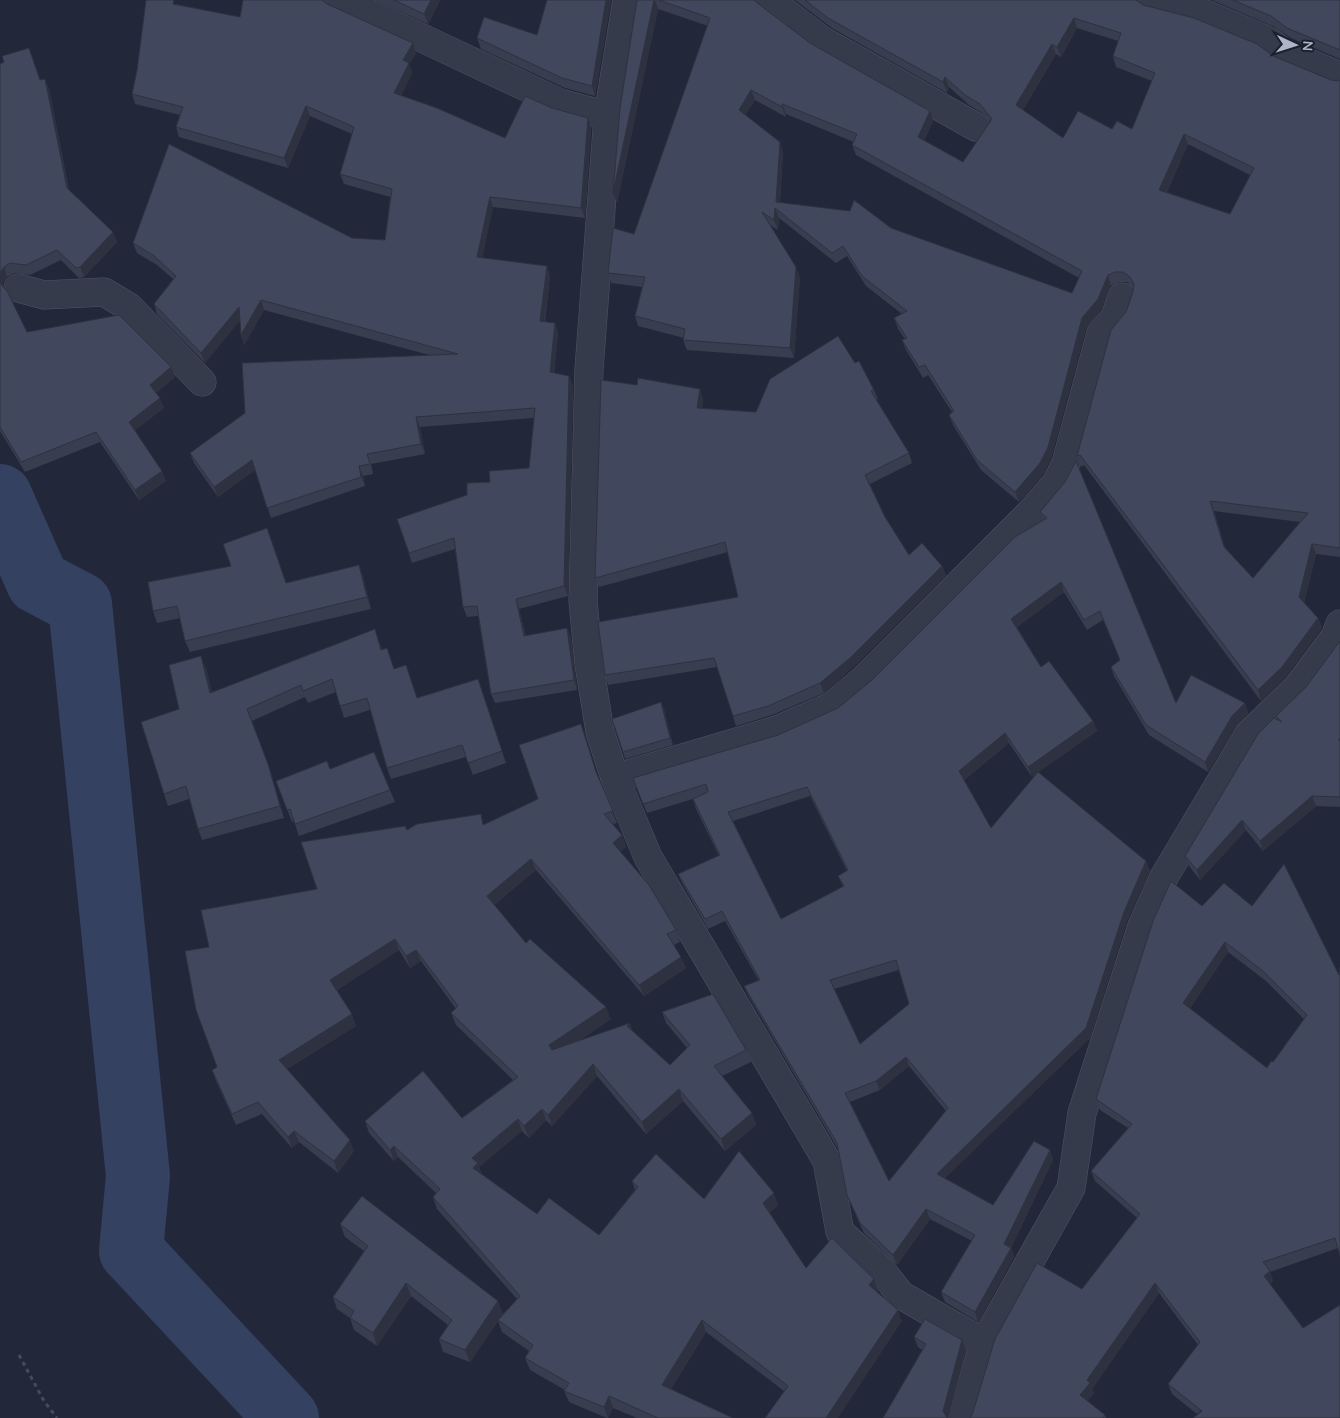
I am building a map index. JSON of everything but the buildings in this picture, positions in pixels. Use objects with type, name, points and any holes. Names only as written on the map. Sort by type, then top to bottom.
[{"type":"street","points":[[336,0],[371,14],[560,103],[608,116]]},
{"type":"street","points":[[627,0],[608,116],[589,369],[583,601],[600,732],[614,778],[657,873],[827,1161],[840,1232],[882,1271],[901,1295],[984,1342]]},
{"type":"street","points":[[769,0],[823,41],[976,127]]},
{"type":"street","points":[[1151,0],[1203,13],[1269,41],[1283,52],[1340,76]]},
{"type":"street","points":[[18,288],[44,295],[104,292],[129,307],[202,382]]},
{"type":"street","points":[[614,778],[795,723],[832,706],[864,679],[1032,511],[1057,482],[1066,463],[1101,333],[1116,317],[1122,297]]},
{"type":"street","points":[[962,1418],[984,1342],[1071,1188],[1082,1113],[1142,926],[1164,877],[1249,734],[1297,688],[1335,637],[1340,624]]},
{"type":"path","points":[[19,1355],[44,1401],[57,1418]]},
{"type":"waterway","points":[[0,496],[38,582],[80,604],[138,1176],[131,1251],[287,1418]]}]
